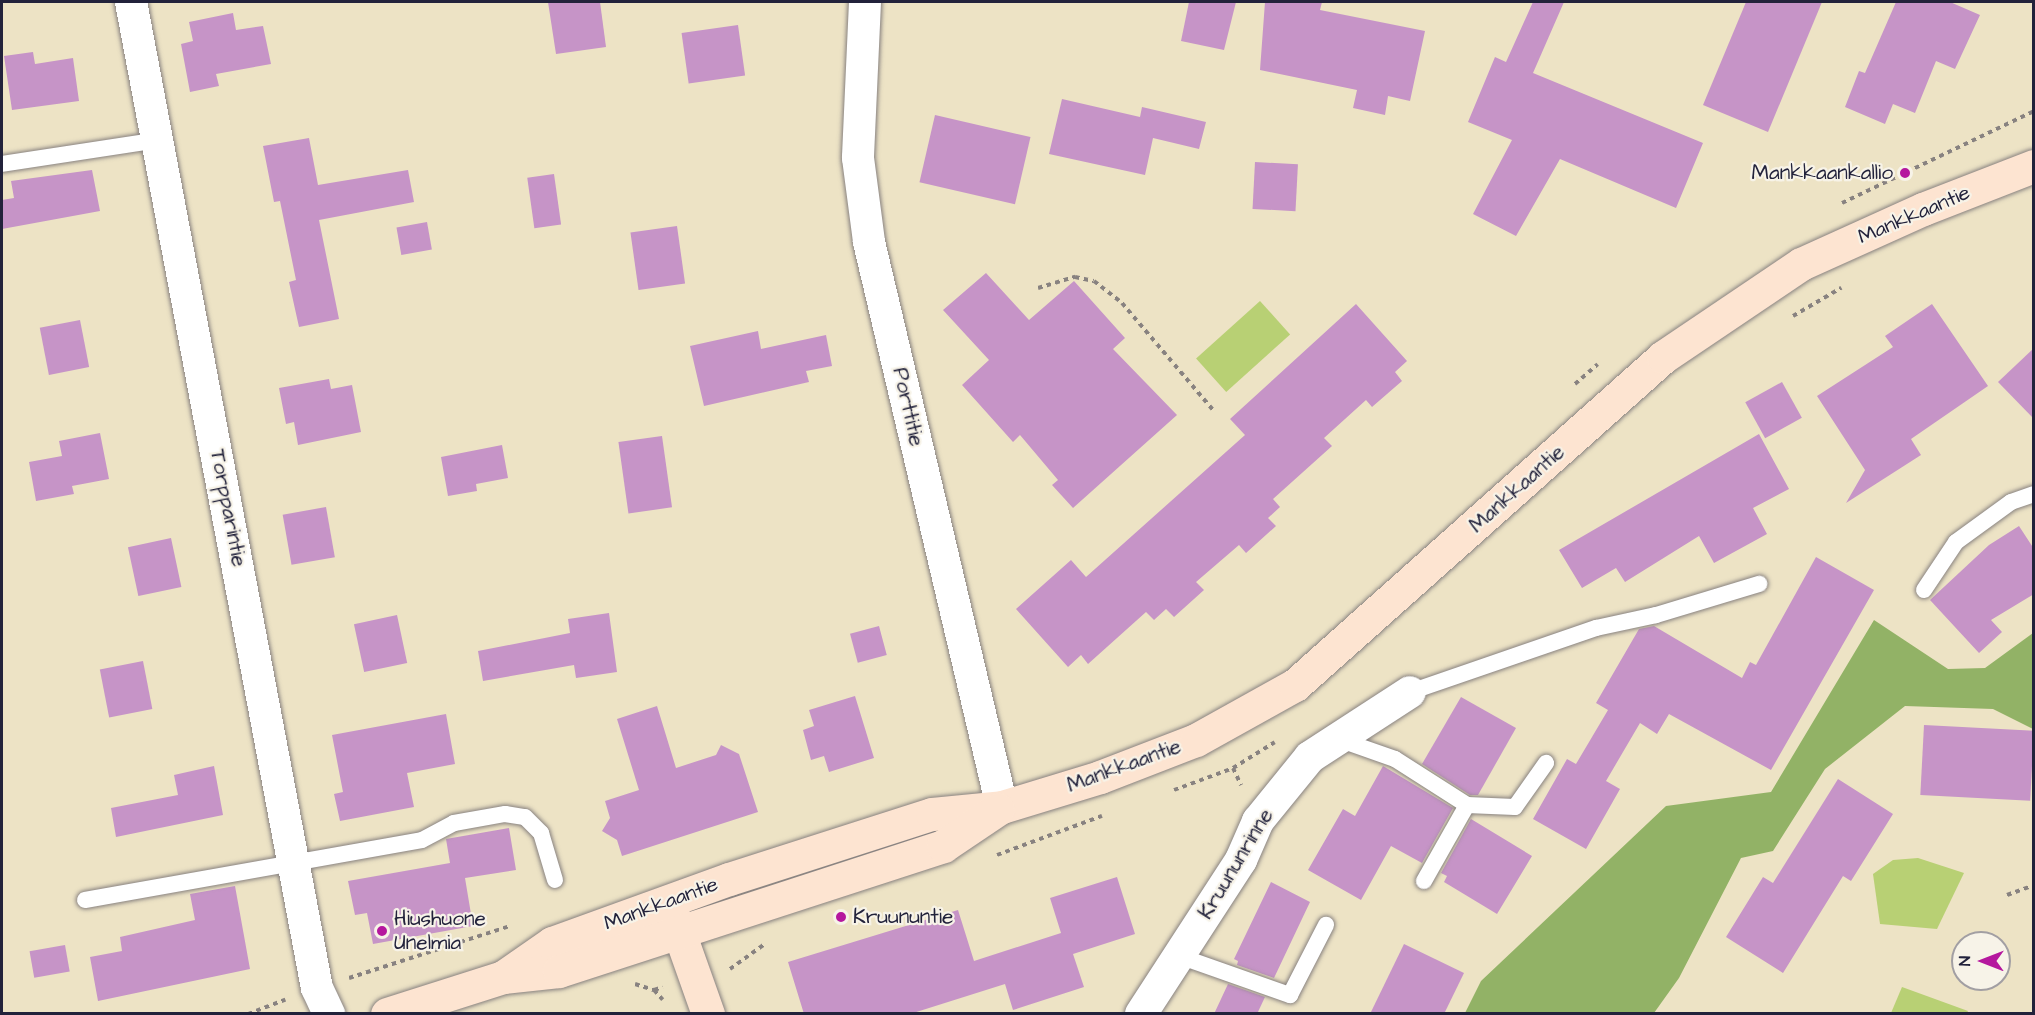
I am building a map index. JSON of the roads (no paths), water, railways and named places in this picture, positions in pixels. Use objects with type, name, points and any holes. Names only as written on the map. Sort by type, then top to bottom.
[{"type":"main road","name":"Mankkaantie","points":[[503,977],[552,943],[668,902],[912,819],[1002,807],[1100,777],[1197,740],[1294,685],[1663,357],[1801,264],[1923,209],[2034,166]]},
{"type":"main road","name":"Mankkaantie","points":[[387,1014],[503,977],[559,971],[679,934],[943,846],[1002,807]]},
{"type":"main road","points":[[668,902],[708,1014]]},
{"type":"street","name":"Torpparintie","points":[[131,2],[323,1001]]},
{"type":"street","name":"Porttitie","points":[[865,2],[858,158],[864,215],[1002,807]]},
{"type":"street","name":"Kruununrinne","points":[[1141,1014],[1241,860],[1258,821],[1310,757],[1410,692]]},
{"type":"lane","points":[[2,164],[159,140]]},
{"type":"lane","points":[[1924,590],[1956,542],[2012,502],[2034,494]]},
{"type":"lane","points":[[1410,692],[1596,628],[1656,615],[1759,584]]},
{"type":"lane","points":[[1338,739],[1395,759],[1467,805],[1515,807],[1546,763]]},
{"type":"lane","points":[[1424,881],[1467,805]]},
{"type":"lane","points":[[85,900],[422,840],[454,823],[505,814],[525,817],[542,833],[555,880]]},
{"type":"lane","points":[[1179,956],[1290,995],[1326,925]]},
{"type":"place","name":"Mankkaankallio","points":[[1905,173]]},
{"type":"place","name":"Kruununtie","points":[[841,917]]},
{"type":"place","name":"Hiushuone Unelmia","points":[[382,931]]}]
